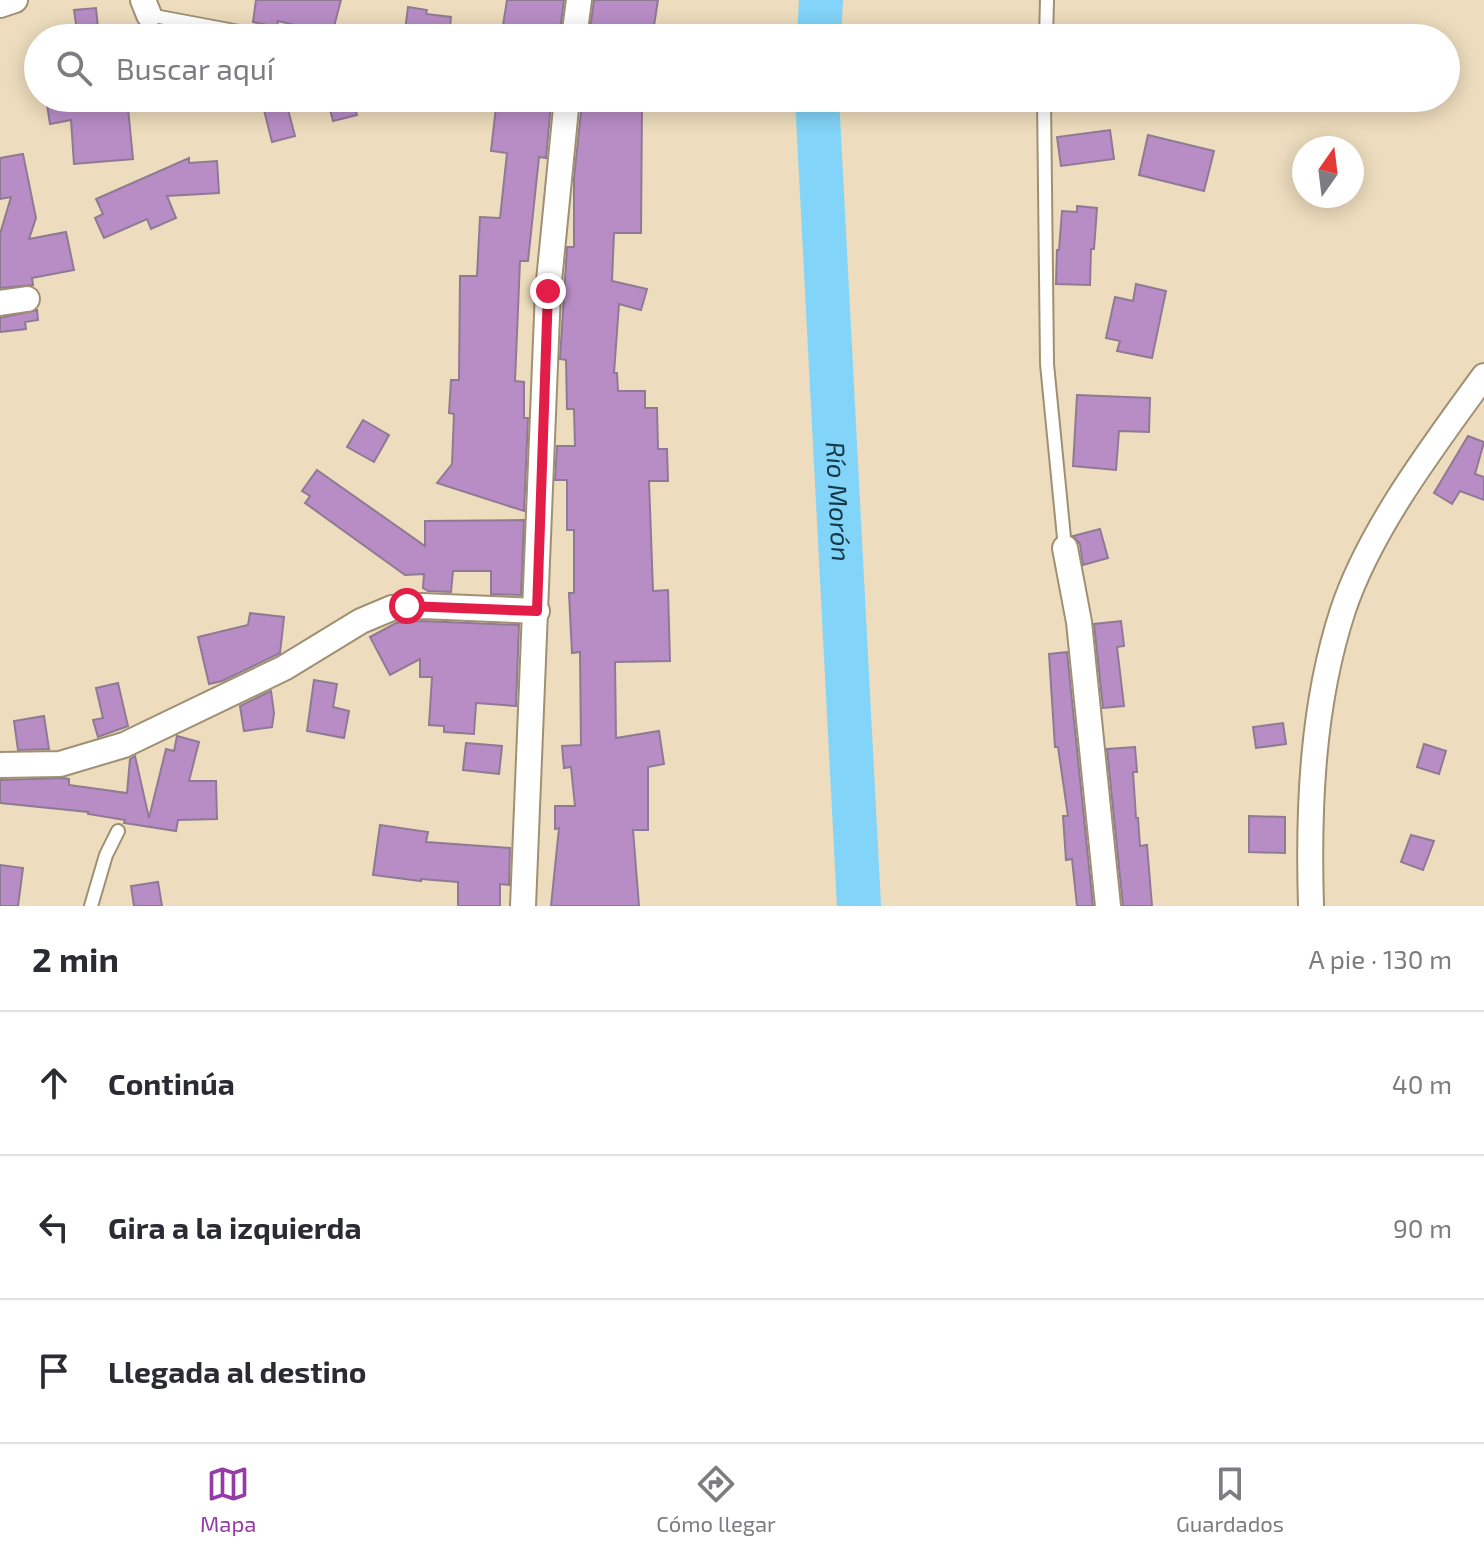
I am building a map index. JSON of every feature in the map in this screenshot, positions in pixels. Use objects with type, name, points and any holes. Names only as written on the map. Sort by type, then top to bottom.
[{"type":"street","points":[[0,5],[15,0]]},
{"type":"street","points":[[576,24],[579,0]]},
{"type":"street","points":[[523,906],[548,291],[566,112]]},
{"type":"street","points":[[0,303],[27,299]]},
{"type":"street","points":[[1311,906],[1309,844],[1314,758],[1325,682],[1344,609],[1378,533],[1436,442],[1484,376]]},
{"type":"street","points":[[1065,548],[1079,622],[1108,906]]},
{"type":"street","points":[[0,765],[60,764],[124,745],[284,668],[361,621],[392,608],[422,606],[537,611]]},
{"type":"lane","points":[[1046,24],[1047,0]]},
{"type":"lane","points":[[146,7],[211,24]]},
{"type":"lane","points":[[1044,112],[1047,364],[1065,548]]},
{"type":"lane","points":[[91,906],[106,855],[118,831]]},
{"type":"building","points":[[256,0],[341,0],[335,24],[253,22]]},
{"type":"building","points":[[507,0],[564,0],[561,24],[503,24]]},
{"type":"building","points":[[594,0],[658,0],[654,24],[591,24]]},
{"type":"building","points":[[408,7],[427,10],[426,14],[451,17],[450,24],[406,24]]},
{"type":"building","points":[[96,8],[98,24],[76,24],[74,10]]},
{"type":"building","points":[[48,112],[128,112],[133,159],[74,164],[71,120],[50,124]]},
{"type":"building","points":[[264,112],[289,112],[295,136],[272,142]]},
{"type":"building","points":[[331,112],[356,112],[357,115],[333,121]]},
{"type":"building","points":[[495,112],[550,112],[546,158],[539,157],[528,261],[520,261],[515,381],[524,382],[524,418],[528,418],[524,511],[437,483],[452,464],[454,414],[449,413],[451,380],[459,380],[460,276],[477,276],[480,217],[500,218],[507,153],[491,151]]},
{"type":"building","points":[[581,112],[642,112],[641,233],[614,233],[612,281],[647,289],[641,310],[619,304],[614,373],[617,373],[618,391],[645,391],[645,408],[657,408],[658,449],[667,449],[668,481],[649,481],[653,591],[668,590],[670,661],[615,662],[616,738],[659,731],[664,764],[648,767],[648,830],[633,830],[639,906],[551,906],[559,828],[555,829],[555,806],[575,806],[571,767],[564,768],[562,746],[581,745],[580,652],[572,653],[569,593],[574,593],[574,530],[567,530],[567,480],[555,480],[557,446],[575,446],[574,409],[567,409],[566,360],[560,359],[567,247],[574,247],[574,178]]},
{"type":"building","points":[[1110,130],[1114,159],[1061,166],[1057,137]]},
{"type":"building","points":[[1148,135],[1214,151],[1204,191],[1139,175]]},
{"type":"building","points":[[23,154],[36,218],[29,239],[66,232],[74,270],[32,278],[33,285],[0,288],[0,234],[11,197],[0,199],[0,158]]},
{"type":"building","points":[[189,158],[189,163],[217,161],[219,193],[167,196],[176,218],[151,229],[147,219],[104,238],[95,218],[103,214],[96,199]]},
{"type":"building","points":[[1077,206],[1097,208],[1090,285],[1056,284],[1062,211],[1077,212]]},
{"type":"building","points":[[1136,284],[1166,291],[1152,358],[1117,351],[1120,341],[1106,338],[1115,297],[1133,301]]},
{"type":"building","points":[[37,310],[38,320],[25,322],[26,329],[0,332],[0,318]]},
{"type":"building","points":[[1077,395],[1150,398],[1149,432],[1119,431],[1116,470],[1073,466]]},
{"type":"building","points":[[363,420],[389,435],[374,462],[347,447]]},
{"type":"building","points":[[1468,436],[1484,442],[1475,474],[1484,477],[1484,500],[1460,491],[1452,504],[1434,493]]},
{"type":"building","points":[[317,470],[425,546],[425,521],[524,520],[521,595],[491,594],[491,571],[453,571],[451,592],[423,588],[424,574],[405,575],[305,503],[310,496],[302,491]]},
{"type":"building","points":[[1100,529],[1108,558],[1083,565],[1080,544],[1073,536]]},
{"type":"building","points":[[250,613],[284,617],[280,653],[222,681],[209,684],[198,637],[248,625]]},
{"type":"building","points":[[422,621],[519,625],[516,706],[476,703],[474,734],[444,732],[444,726],[429,725],[432,677],[420,677],[420,659],[390,675],[370,637],[396,623]]},
{"type":"building","points":[[1121,621],[1124,646],[1117,647],[1124,706],[1103,708],[1094,624]]},
{"type":"building","points":[[1067,652],[1093,906],[1077,906],[1072,859],[1066,860],[1063,816],[1068,816],[1058,747],[1055,747],[1049,654]]},
{"type":"building","points":[[314,680],[337,684],[333,707],[349,711],[344,738],[307,731]]},
{"type":"building","points":[[118,683],[128,726],[98,737],[93,720],[103,718],[96,688]]},
{"type":"building","points":[[271,691],[272,727],[244,731],[240,706]]},
{"type":"building","points":[[44,716],[49,749],[18,750],[14,721]]},
{"type":"building","points":[[1283,723],[1286,744],[1256,748],[1253,727]]},
{"type":"building","points":[[177,736],[199,742],[189,781],[216,781],[217,819],[178,820],[176,831],[124,823],[125,820],[88,812],[0,803],[0,780],[64,778],[69,779],[69,785],[127,793],[130,759],[135,756],[149,818],[166,749],[174,751]]},
{"type":"building","points":[[466,743],[502,746],[499,774],[463,770]]},
{"type":"building","points":[[1424,744],[1446,751],[1439,774],[1417,767]]},
{"type":"building","points":[[1135,747],[1136,818],[1140,846],[1147,845],[1152,906],[1123,906],[1107,749]]},
{"type":"building","points":[[1249,816],[1285,817],[1285,853],[1249,852]]},
{"type":"building","points":[[380,825],[428,832],[426,842],[510,848],[509,885],[500,884],[500,906],[458,906],[458,882],[373,875]]},
{"type":"building","points":[[1411,835],[1434,841],[1423,870],[1401,862]]},
{"type":"building","points":[[0,865],[23,868],[18,906],[0,906]]},
{"type":"building","points":[[158,882],[162,906],[134,906],[131,886]]},
{"type":"waterway","name":"Río Morón","points":[[820,24],[821,0]]},
{"type":"waterway","name":"Río Morón","points":[[818,112],[859,906]]},
{"type":"route","points":[[407,606],[537,611],[548,291]]}]
